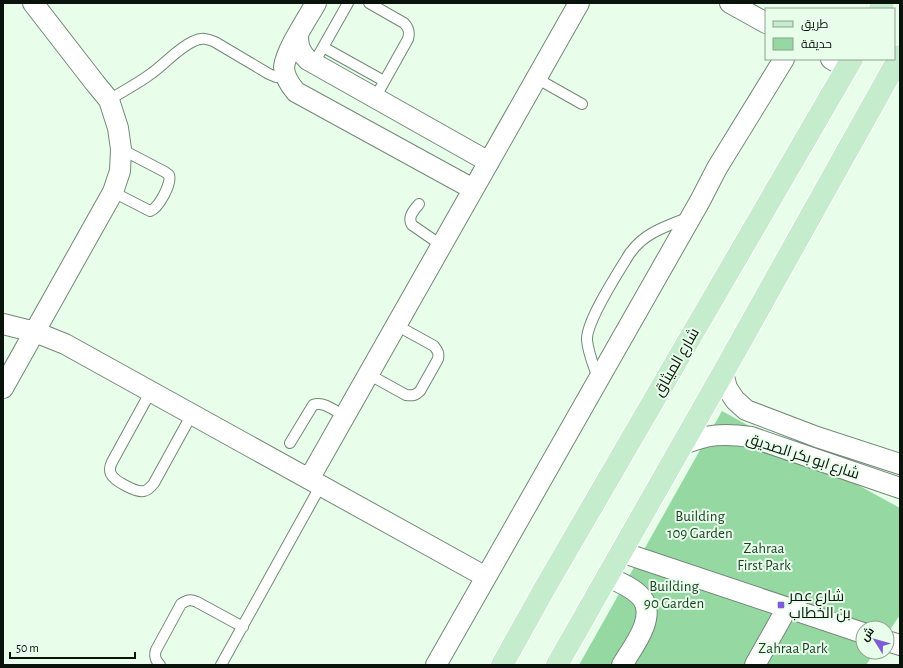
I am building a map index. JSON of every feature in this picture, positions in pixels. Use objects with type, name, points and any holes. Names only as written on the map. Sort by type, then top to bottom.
[{"type":"main road","points":[[558,665],[900,56]]},
{"type":"main road","name":"شارع الميثاق","points":[[502,665],[843,62]]},
{"type":"street","points":[[3,388],[113,192],[120,171],[121,149],[118,128],[109,100],[33,3]]},
{"type":"street","points":[[316,3],[288,54],[284,68],[290,85],[296,92],[473,190]]},
{"type":"street","points":[[315,482],[344,416],[579,3]]},
{"type":"street","points":[[730,3],[765,22]]},
{"type":"street","points":[[298,35],[298,45],[300,51],[308,60],[318,55],[379,89],[489,162]]},
{"type":"street","points":[[436,665],[717,168],[783,60]]},
{"type":"street","points":[[3,324],[35,332],[66,344],[486,577]]},
{"type":"street","name":"شارع ابو بكر الصديق","points":[[723,373],[727,388],[735,400],[746,410],[817,437],[900,464]]},
{"type":"street","name":"شارع ابو بكر الصديق","points":[[682,444],[716,434],[734,434],[751,437],[900,488]]},
{"type":"street","points":[[621,552],[855,630]]},
{"type":"street","points":[[608,577],[630,588],[642,598],[646,607],[647,617],[644,627],[622,665]]},
{"type":"street","points":[[754,665],[787,608]]},
{"type":"lane","points":[[318,55],[348,3]]},
{"type":"lane","points":[[369,3],[404,23],[408,27],[410,33],[379,89]]},
{"type":"lane","points":[[109,100],[151,74],[181,49],[195,40],[202,38],[215,42],[269,74],[276,77],[286,77]]},
{"type":"lane","points":[[536,78],[582,104]]},
{"type":"lane","points":[[113,192],[150,210],[154,210],[169,183],[169,175],[166,172],[121,149]]},
{"type":"lane","points":[[419,204],[410,216],[410,223],[441,245]]},
{"type":"lane","points":[[598,378],[588,347],[587,339],[588,330],[599,306],[630,253],[643,238],[691,216]]},
{"type":"lane","points":[[368,374],[406,395],[411,396],[420,390],[438,359],[439,354],[434,346],[396,325]]},
{"type":"lane","points":[[151,391],[112,462],[110,469],[112,476],[117,480],[137,491],[143,491],[149,488],[154,483],[192,414]]},
{"type":"lane","points":[[290,443],[313,405],[318,403],[323,404],[344,416]]},
{"type":"lane","points":[[222,665],[243,627],[315,482]]},
{"type":"lane","points":[[160,665],[154,656],[156,650],[181,604],[186,600],[197,602],[243,627]]},
{"type":"green space","name":"Zahraa First Park","points":[[722,411],[900,508],[900,615],[895,622],[895,620],[855,620],[855,660],[869,660],[866,665],[579,665]]},
{"type":"place","name":"شارع عمر بن الخطاب","points":[[781,605]]},
{"type":"park label","name":"Building 109 Garden","points":[[700,524]]},
{"type":"park label","name":"Building 90 Garden","points":[[674,594]]},
{"type":"park label","name":"Zahraa Park","points":[[793,648]]}]
